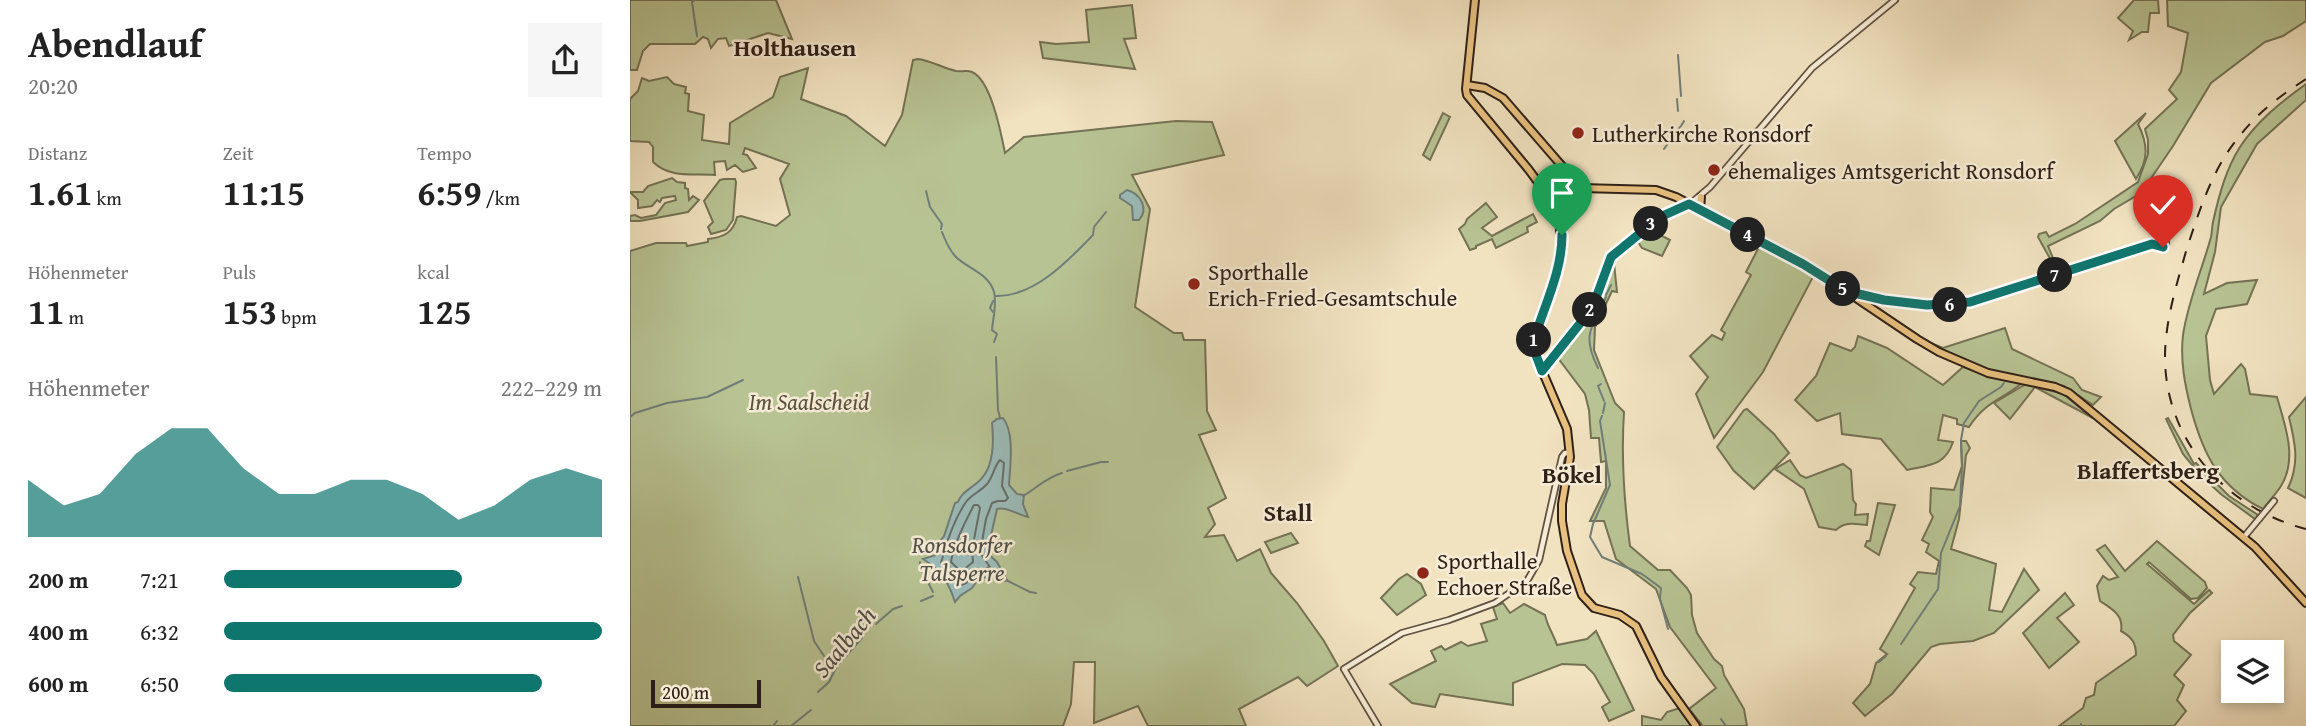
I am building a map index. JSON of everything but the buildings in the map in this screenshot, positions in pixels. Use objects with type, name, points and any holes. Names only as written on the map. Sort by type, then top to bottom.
[{"type":"main road","points":[[1475,0],[1467,95],[1551,200],[1560,226],[1562,244],[1552,289],[1533,347],[1564,419],[1570,453],[1562,504],[1567,551],[1587,603],[1594,608],[1620,615],[1636,626],[1661,677],[1696,726]]},
{"type":"main road","points":[[1467,85],[1485,88],[1503,98],[1581,188],[1656,190],[1700,209],[1803,264],[1917,339],[1965,364],[1988,373],[2055,387],[2069,393],[2244,537],[2306,603]]},
{"type":"main road","points":[[1700,209],[1701,197]]},
{"type":"main road","points":[[1542,371],[1586,316],[1596,298],[1611,257],[1660,217],[1689,204]]},
{"type":"street","points":[[1689,204],[1701,197],[1812,68],[1895,0]]},
{"type":"street","points":[[1846,291],[1898,303],[1957,304],[2152,244]]},
{"type":"street","points":[[1378,726],[1344,669],[1402,633],[1495,603],[1527,580],[1539,560],[1562,457],[1565,453],[1570,453]]},
{"type":"street","points":[[2244,537],[2274,501]]},
{"type":"green space","points":[[630,0],[776,0],[792,39],[768,33],[729,46],[726,38],[718,39],[711,48],[708,39],[703,37],[695,44],[650,44],[643,51],[637,70],[630,70]]},
{"type":"green space","points":[[2134,0],[2158,0],[2159,13],[2150,13],[2148,32],[2142,32],[2129,40],[2133,31],[2118,18]]},
{"type":"green space","points":[[2167,0],[2306,0],[2306,21],[2283,36],[2265,42],[2211,83],[2141,193],[2100,221],[2048,246],[2055,263],[2053,264],[2038,237],[2039,234],[2046,232],[2049,237],[2075,224],[2138,182],[2148,154],[2145,129],[2177,99],[2169,90],[2181,72],[2188,33],[2168,26]]},
{"type":"green space","points":[[1132,5],[1136,38],[1124,39],[1135,69],[1043,58],[1040,42],[1089,42],[1086,10]]},
{"type":"green space","name":"Im Saalscheid","points":[[918,59],[956,71],[970,71],[979,77],[990,96],[1005,153],[1024,137],[1176,121],[1212,122],[1224,155],[1132,175],[1150,209],[1135,307],[1174,333],[1182,333],[1184,340],[1205,340],[1207,411],[1216,430],[1199,435],[1226,498],[1208,508],[1215,524],[1205,537],[1224,535],[1237,561],[1260,549],[1271,573],[1297,603],[1338,666],[1307,686],[1298,677],[1239,709],[1246,726],[1148,726],[1138,706],[1094,723],[1095,662],[1074,662],[1071,704],[1063,726],[630,726],[630,251],[656,243],[686,243],[687,246],[708,242],[708,239],[727,233],[737,217],[741,216],[776,226],[790,215],[780,179],[789,164],[745,148],[743,154],[747,155],[756,168],[743,172],[735,165],[727,170],[725,161],[714,162],[715,175],[667,171],[653,162],[653,147],[649,142],[630,141],[630,99],[638,91],[642,78],[649,81],[667,77],[674,84],[686,87],[685,93],[689,94],[688,111],[704,115],[702,140],[729,144],[730,123],[773,97],[780,77],[808,68],[801,99],[846,116],[885,146],[902,115],[913,60]]},
{"type":"green space","points":[[2306,84],[2306,100],[2257,144],[2221,207],[2215,252],[2204,294],[2227,283],[2257,280],[2247,304],[2216,309],[2206,336],[2214,394],[2241,364],[2245,369],[2250,394],[2277,397],[2288,442],[2289,464],[2281,486],[2263,509],[2224,480],[2207,455],[2187,391],[2183,335],[2211,237],[2220,192],[2231,164],[2240,147],[2262,120]]},
{"type":"green space","points":[[1443,113],[1450,117],[1430,160],[1423,155]]},
{"type":"green space","points":[[2146,113],[2138,124],[2146,152],[2136,179],[2115,141]]},
{"type":"green space","points":[[672,178],[685,183],[689,200],[693,196],[699,200],[688,212],[630,221],[630,216],[641,218],[656,215],[665,203],[676,200],[675,196],[662,198],[652,206],[638,208],[638,200],[630,192],[643,192],[648,186]]},
{"type":"green space","points":[[735,179],[736,182],[733,220],[726,230],[711,234],[708,227],[713,222],[704,201],[720,180]]},
{"type":"green space","points":[[1486,203],[1497,217],[1482,228],[1492,236],[1533,214],[1537,222],[1527,227],[1528,232],[1496,248],[1492,239],[1470,250],[1459,229]]},
{"type":"green space","points":[[1653,230],[1670,240],[1662,256],[1642,248],[1638,242]]},
{"type":"green space","points":[[1760,245],[1814,275],[1763,372],[1714,438],[1696,394],[1708,377],[1690,356],[1712,335],[1722,340],[1725,333],[1721,330],[1751,275],[1746,272]]},
{"type":"green space","points":[[1614,263],[1617,292],[1612,291],[1595,327],[1594,350],[1615,403],[1624,412],[1624,479],[1630,546],[1658,570],[1670,570],[1687,588],[1691,595],[1692,615],[1697,633],[1714,659],[1722,666],[1724,675],[1744,709],[1747,726],[1703,726],[1689,709],[1716,688],[1670,627],[1656,589],[1616,559],[1604,521],[1590,521],[1606,488],[1606,461],[1601,462],[1599,438],[1591,438],[1585,394],[1558,358],[1595,311],[1608,271]]},
{"type":"green space","points":[[2005,328],[2012,349],[2073,378],[2082,390],[2101,397],[2093,405],[2064,386],[1994,372],[1926,341],[1943,348]]},
{"type":"green space","points":[[1858,336],[1887,348],[1943,385],[1963,367],[2022,383],[1988,406],[1969,427],[1957,424],[1957,419],[1943,415],[1938,440],[1953,442],[1950,450],[1935,463],[1907,470],[1881,439],[1842,434],[1840,413],[1817,421],[1795,400],[1816,376],[1830,343],[1851,351]]},
{"type":"green space","points":[[2026,384],[2063,394],[2093,418],[2035,387],[2010,419],[1994,403]]},
{"type":"green space","points":[[2306,397],[2306,498],[2288,488],[2295,461],[2289,417]]},
{"type":"green space","points":[[1747,409],[1774,434],[1789,453],[1754,489],[1734,471],[1717,447]]},
{"type":"green space","points":[[2168,418],[2194,464],[2229,496],[2258,515],[2255,519],[2202,477],[2183,454],[2166,419]]},
{"type":"green space","points":[[1961,441],[1966,441],[1970,448],[1966,455],[1959,519],[1951,549],[1996,564],[1989,610],[2002,612],[2024,569],[2039,590],[1994,633],[1973,641],[1931,647],[1892,694],[1865,716],[1853,703],[1870,684],[1876,663],[1887,654],[1880,649],[1915,588],[1910,584],[1918,572],[1936,574],[1939,561],[1926,552],[1929,544],[1922,540],[1933,517],[1930,512],[1931,488],[1954,490],[1962,466]]},
{"type":"green space","points":[[1790,460],[1800,475],[1806,478],[1843,464],[1851,470],[1855,515],[1868,514],[1867,525],[1847,524],[1836,530],[1819,527],[1804,489],[1775,469]]},
{"type":"green space","points":[[1878,503],[1895,505],[1879,555],[1865,546],[1867,541],[1870,541]]},
{"type":"green space","points":[[1291,533],[1298,543],[1271,553],[1265,542]]},
{"type":"green space","points":[[2157,541],[2205,582],[2207,588],[2198,598],[2191,599],[2149,562],[2147,564],[2194,604],[2209,590],[2212,593],[2190,613],[2173,635],[2174,641],[2191,655],[2174,675],[2184,685],[2177,700],[2186,711],[2174,726],[2059,726],[2083,708],[2086,698],[2094,695],[2096,683],[2136,655],[2133,641],[2121,631],[2119,617],[2100,601],[2097,586],[2103,576],[2109,580],[2118,577],[2097,550],[2105,545],[2125,571]]},
{"type":"green space","points":[[1407,574],[1421,584],[1426,595],[1397,615],[1381,598]]},
{"type":"green space","points":[[2065,593],[2074,605],[2057,618],[2079,642],[2049,668],[2023,633]]},
{"type":"green space","points":[[1503,603],[1510,613],[1524,604],[1545,615],[1557,645],[1587,639],[1596,631],[1634,710],[1609,721],[1602,707],[1610,702],[1594,674],[1585,665],[1562,664],[1513,683],[1513,705],[1440,694],[1435,707],[1412,703],[1390,684],[1436,661],[1431,651],[1441,646],[1445,650],[1461,642],[1468,646],[1487,641],[1481,624],[1497,619],[1493,607]]},
{"type":"green space","points":[[1680,708],[1691,726],[1642,726],[1642,716],[1661,720],[1667,712]]},
{"type":"water","points":[[1127,190],[1142,202],[1143,211],[1139,220],[1133,220],[1132,206],[1120,198]]},
{"type":"water","name":"Ronsdorfer Talsperre","points":[[1003,418],[1010,441],[1009,485],[1017,494],[1024,495],[1023,504],[1028,517],[997,509],[987,553],[997,562],[1007,580],[979,578],[972,588],[955,602],[944,577],[923,559],[936,555],[955,503],[987,470],[993,447],[992,423]]},
{"type":"waterway","points":[[695,0],[692,2],[697,36]]},
{"type":"waterway","points":[[1678,55],[1681,96]]},
{"type":"waterway","points":[[1677,99],[1678,111]]},
{"type":"waterway","points":[[1681,126],[1684,121]]},
{"type":"waterway","points":[[1677,131],[1680,127]]},
{"type":"waterway","points":[[1670,140],[1675,134]]},
{"type":"waterway","points":[[1664,149],[1669,142]]},
{"type":"waterway","name":"Saalbach","points":[[926,191],[930,207],[942,224],[941,229]]},
{"type":"waterway","points":[[996,296],[1024,290],[1050,275],[1093,235],[1094,227],[1106,212]]},
{"type":"waterway","name":"Saalbach","points":[[942,232],[955,256],[982,275],[991,285],[995,301],[992,330],[997,334],[994,342]]},
{"type":"waterway","points":[[1606,295],[1611,285]]},
{"type":"waterway","points":[[1598,368],[1589,339],[1606,297]]},
{"type":"waterway","name":"Saalbach","points":[[993,301],[990,308],[993,312]]},
{"type":"waterway","name":"Saalbach","points":[[996,357],[1000,418]]},
{"type":"waterway","points":[[630,417],[667,403],[707,397],[743,380]]},
{"type":"waterway","points":[[1901,644],[1938,589],[1941,553],[1960,506],[1961,440],[1964,423],[1979,401],[2004,383]]},
{"type":"waterway","points":[[1601,384],[1598,386],[1604,401]]},
{"type":"waterway","points":[[1603,413],[1605,403]]},
{"type":"waterway","points":[[1602,416],[1600,421],[1610,485],[1590,537],[1602,557],[1642,574],[1661,588],[1660,599],[1668,629]]},
{"type":"waterway","points":[[1067,471],[1108,462]]},
{"type":"waterway","points":[[1023,496],[1062,473]]},
{"type":"waterway","points":[[920,562],[933,592]]},
{"type":"waterway","points":[[798,577],[814,641],[824,656]]},
{"type":"waterway","points":[[1006,580],[1036,593]]},
{"type":"waterway","name":"Saalbach","points":[[921,601],[933,596]]},
{"type":"waterway","name":"Saalbach","points":[[876,624],[893,609],[902,606]]},
{"type":"waterway","name":"Saalbach","points":[[818,692],[829,682],[837,666],[862,638]]},
{"type":"waterway","points":[[1879,662],[1886,656]]},
{"type":"waterway","points":[[826,657],[837,666]]},
{"type":"waterway","name":"Saalbach","points":[[791,726],[811,710]]},
{"type":"waterway","points":[[1721,719],[1726,726]]},
{"type":"waterway","points":[[773,726],[777,721]]},
{"type":"railway","points":[[2306,79],[2261,113],[2245,129],[2221,163],[2187,248],[2169,316],[2165,357],[2168,388],[2176,416],[2189,443],[2206,467],[2227,488],[2251,505],[2277,519],[2306,529]]},
{"type":"place","name":"Lutherkirche Ronsdorf","points":[[1578,133]]},
{"type":"place","name":"ehemaliges Amtsgericht Ronsdorf","points":[[1714,170]]},
{"type":"place","name":"Sporthalle Erich-Fried-Gesamtschule","points":[[1194,284]]},
{"type":"place","name":"Sporthalle Echoer Straße","points":[[1423,573]]},
{"type":"district","name":"Holthausen","points":[[795,47]]},
{"type":"district","name":"Blaffertsberg","points":[[2148,470]]},
{"type":"district","name":"Bökel","points":[[1572,474]]},
{"type":"district","name":"Stall","points":[[1288,512]]},
{"type":"route","points":[[1562,235],[1552,289],[1534,340],[1533,347],[1542,371],[1586,316],[1596,298],[1611,257],[1660,217],[1689,204],[1803,264],[1846,291],[1898,303],[1951,305],[1970,302],[2152,244],[2163,247]]}]
